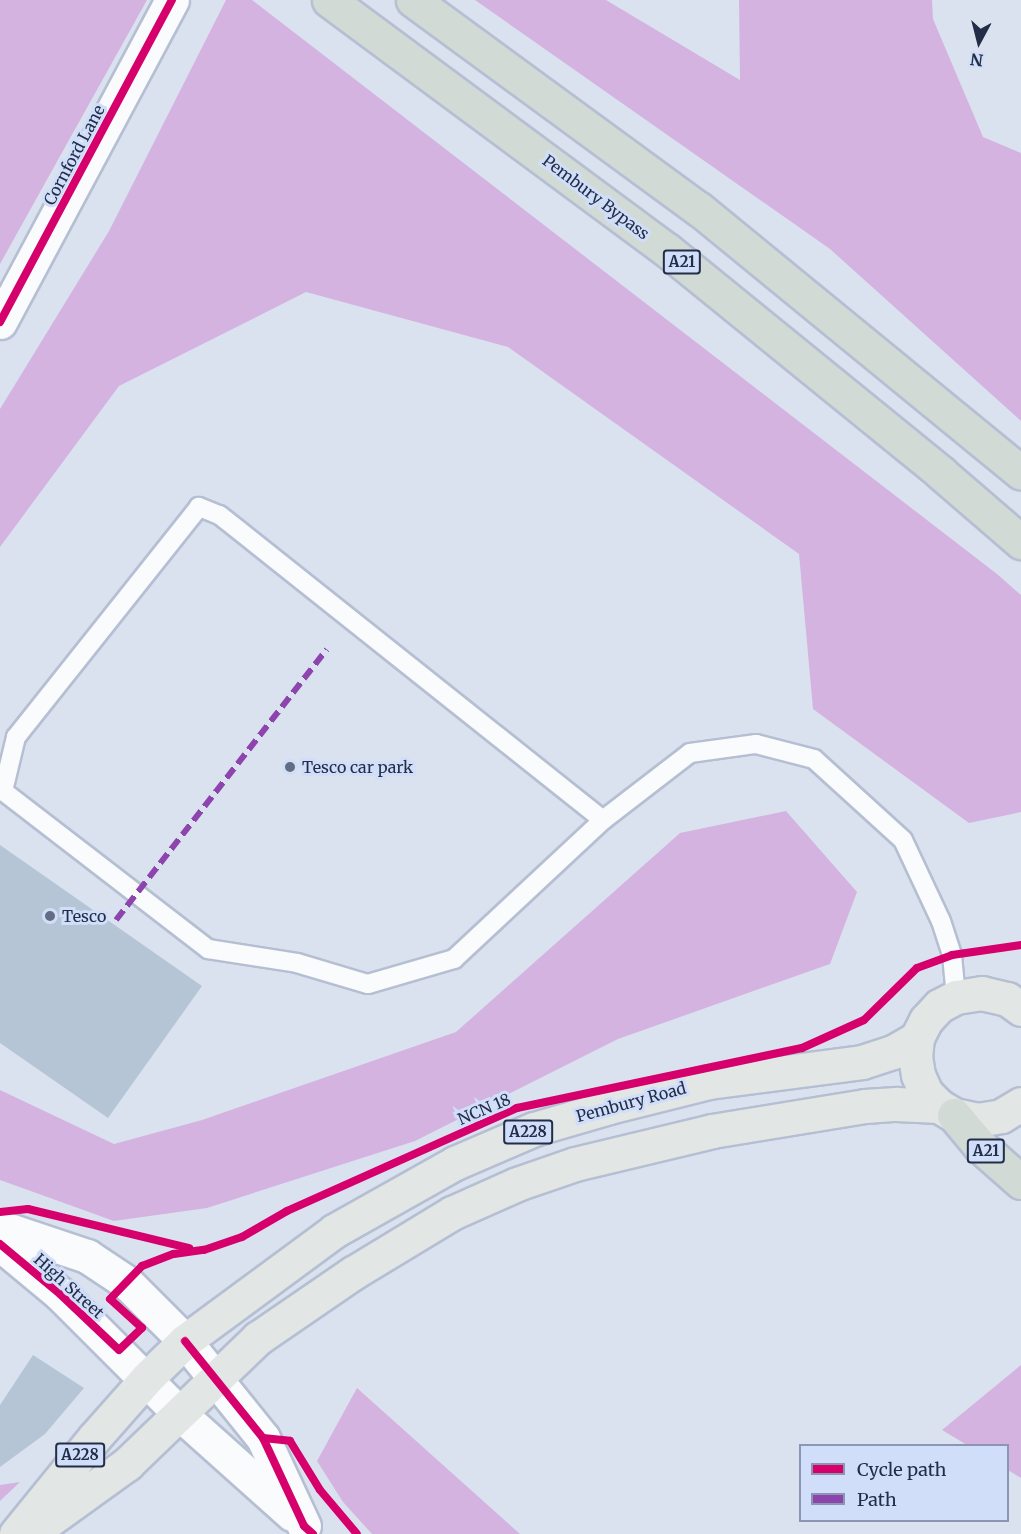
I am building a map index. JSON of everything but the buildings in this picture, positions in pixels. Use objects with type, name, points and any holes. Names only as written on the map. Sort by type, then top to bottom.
[{"type":"highway","name":"Pembury Bypass","points":[[329,0],[667,250],[941,473],[1021,542]]},
{"type":"highway","points":[[413,0],[699,208],[1021,473]]},
{"type":"highway","name":"A21","points":[[947,1111],[979,1145],[1021,1182]]},
{"type":"main road","points":[[1016,1002],[982,993],[956,997],[939,1006],[926,1020],[917,1038],[915,1056],[918,1075],[926,1093],[947,1111],[978,1120],[1001,1116],[1021,1104]]},
{"type":"main road","name":"Pembury Road","points":[[185,1341],[334,1231],[455,1162],[534,1129],[709,1082],[862,1062],[893,1052],[917,1038]]},
{"type":"main road","name":"A228","points":[[30,1534],[127,1464],[258,1338],[353,1273],[452,1213],[517,1184],[575,1164],[712,1131],[865,1106],[896,1104],[947,1111]]},
{"type":"main road","name":"A228","points":[[16,1534],[147,1378],[185,1341]]},
{"type":"street","name":"Cornford Lane","points":[[0,322],[172,0]]},
{"type":"street","name":"High Street","points":[[0,1227],[87,1256],[126,1282],[185,1341],[262,1438],[308,1530]]},
{"type":"street","name":"High Street","points":[[0,1244],[60,1294],[147,1378],[180,1414],[308,1530]]},
{"type":"lane","points":[[603,820],[219,515],[199,507],[16,737],[3,791],[208,949],[297,963],[368,984],[454,959],[603,820],[690,753],[756,744],[814,759],[903,840],[941,921],[952,955],[956,997]]},
{"type":"shaded area","points":[[0,0],[147,0],[0,264]]},
{"type":"shaded area","points":[[226,0],[252,0],[997,574],[1021,595],[1021,812],[969,823],[813,709],[799,554],[508,347],[306,292],[119,386],[0,547],[0,409],[109,231]]},
{"type":"shaded area","points":[[475,0],[606,0],[740,80],[739,0],[932,0],[933,19],[983,137],[1021,153],[1021,421],[830,249]]},
{"type":"shaded area","points":[[786,811],[857,892],[830,964],[618,1039],[415,1141],[207,1208],[114,1221],[0,1180],[0,1090],[114,1144],[202,1120],[456,1032],[680,833]]},
{"type":"shaded area","points":[[1021,1365],[1021,1478],[1009,1471],[1009,1444],[965,1444],[942,1430]]},
{"type":"shaded area","points":[[357,1388],[520,1534],[372,1534],[343,1502],[317,1461]]},
{"type":"shaded area","points":[[20,1482],[0,1501],[0,1485]]},
{"type":"marked path","points":[[116,920],[327,649]]},
{"type":"cycle path","points":[[0,322],[172,0]]},
{"type":"cycle path","name":"NCN 18","points":[[0,1244],[60,1294],[119,1350],[142,1328],[110,1299],[142,1266],[174,1254],[204,1250],[242,1237],[287,1211],[517,1108],[802,1048],[864,1020],[917,968],[952,955],[1021,945]]},
{"type":"cycle path","points":[[0,1212],[28,1209],[189,1248]]},
{"type":"cycle path","points":[[185,1341],[263,1438],[304,1526],[313,1534]]},
{"type":"cycle path","points":[[263,1438],[290,1441],[320,1490],[357,1534]]},
{"type":"place","name":"Tesco car park","points":[[290,767]]},
{"type":"place","name":"Tesco","points":[[50,916]]}]
